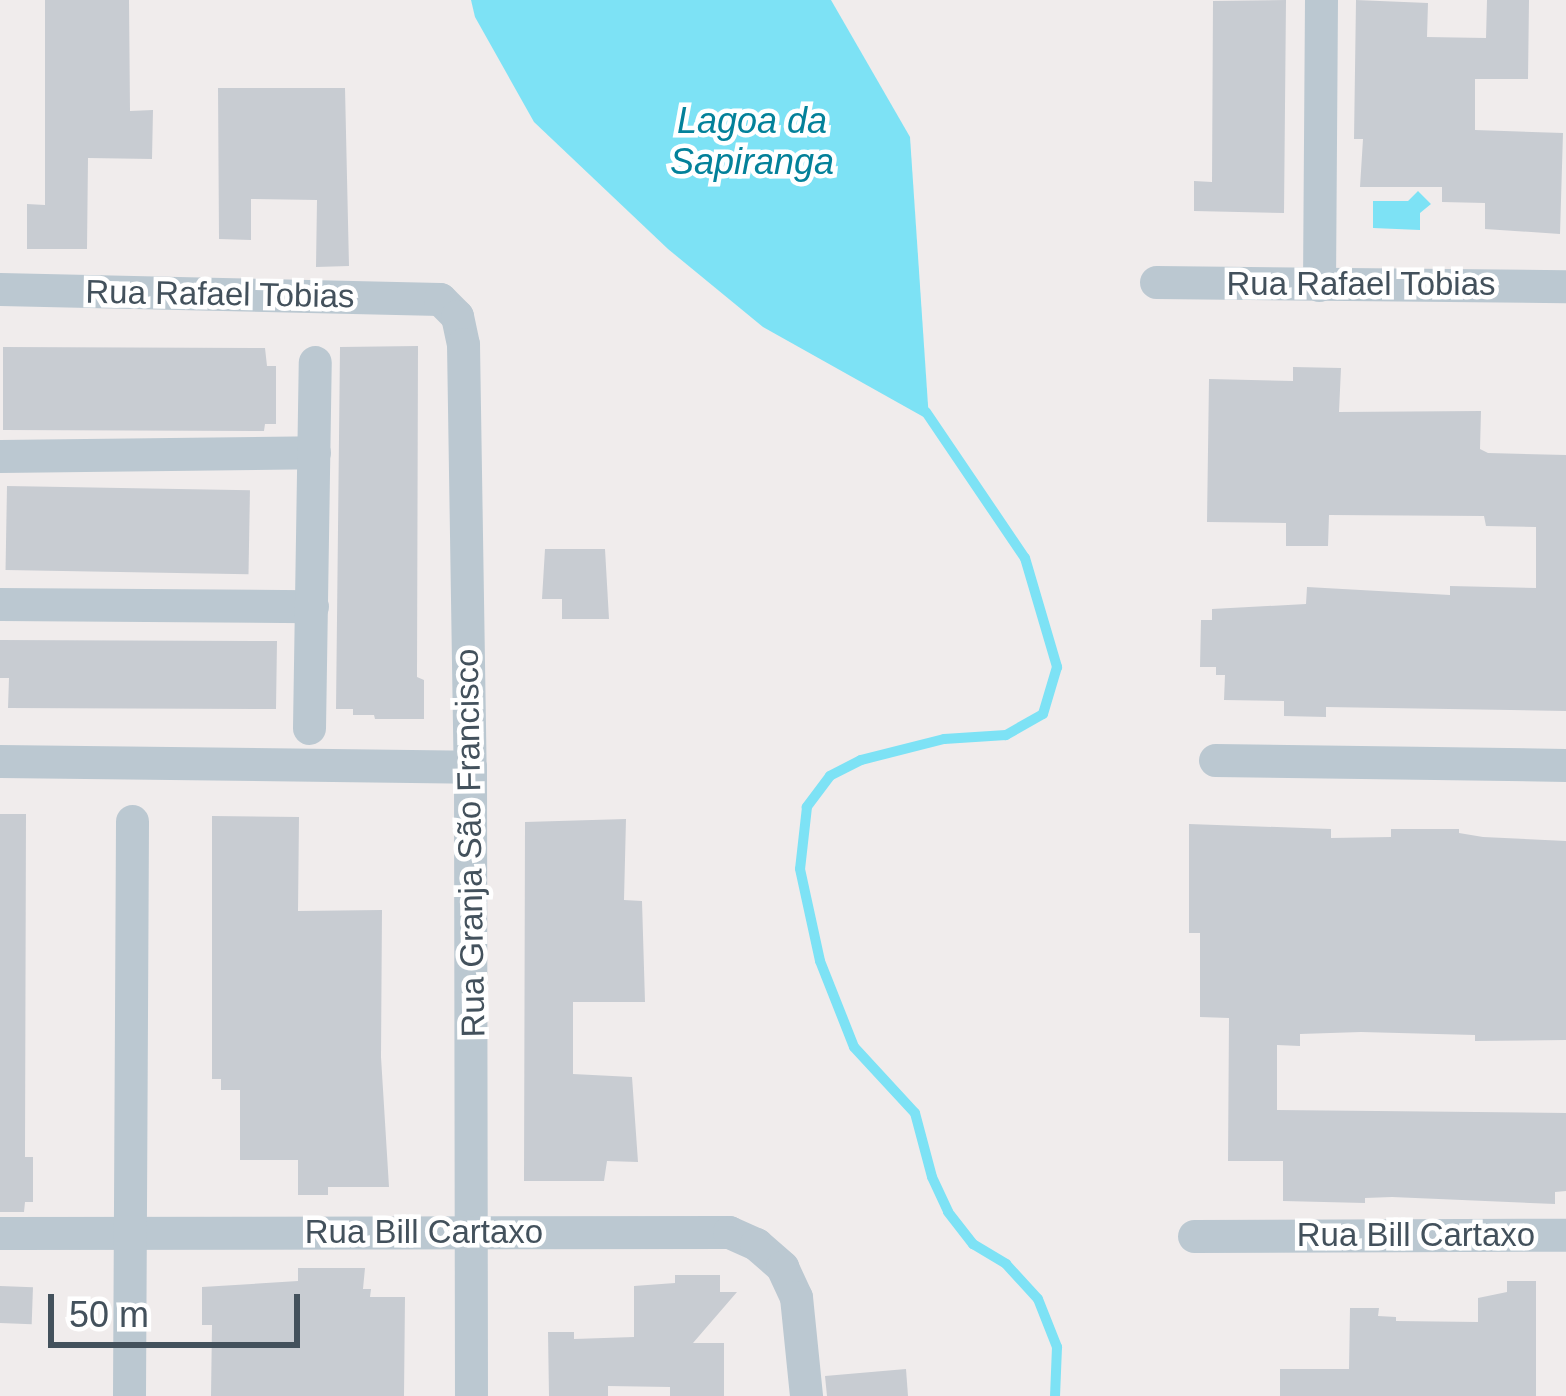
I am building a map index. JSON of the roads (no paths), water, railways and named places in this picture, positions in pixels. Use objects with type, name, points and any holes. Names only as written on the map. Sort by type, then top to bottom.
[{"type":"street","points":[[1319,285],[1322,0]]},
{"type":"street","name":"Rua Rafael Tobias","points":[[1156,282],[1566,286]]},
{"type":"street","name":"Rua Rafael Tobias","points":[[0,289],[440,299]]},
{"type":"street","name":"Rua Granja São Francisco","points":[[440,299],[457,316],[463,344],[470,766],[471,1396]]},
{"type":"street","points":[[310,728],[315,362]]},
{"type":"street","points":[[0,456],[314,452]]},
{"type":"street","points":[[0,604],[312,605]]},
{"type":"street","points":[[1215,760],[1566,765]]},
{"type":"street","points":[[0,761],[470,766]]},
{"type":"street","points":[[129,1396],[132,821]]},
{"type":"street","name":"Rua Bill Cartaxo","points":[[0,1233],[730,1232],[756,1244],[782,1267],[801,1317],[806,1396]]},
{"type":"street","name":"Rua Bill Cartaxo","points":[[1194,1236],[1566,1234]]},
{"type":"water","name":"Lagoa da Sapiranga","points":[[471,0],[831,0],[910,137],[929,420],[763,327],[668,249],[534,122],[475,17]]},
{"type":"water","points":[[1418,191],[1431,204],[1420,213],[1420,230],[1373,228],[1373,201],[1408,201]]},
{"type":"waterway","points":[[926,412],[1025,558],[1057,667],[1043,714],[1006,735],[944,739],[861,760],[830,776],[807,807],[800,869],[820,961],[854,1047],[915,1113],[932,1177],[948,1212],[973,1244],[1006,1264],[1038,1299],[1057,1347],[1055,1396]]}]
